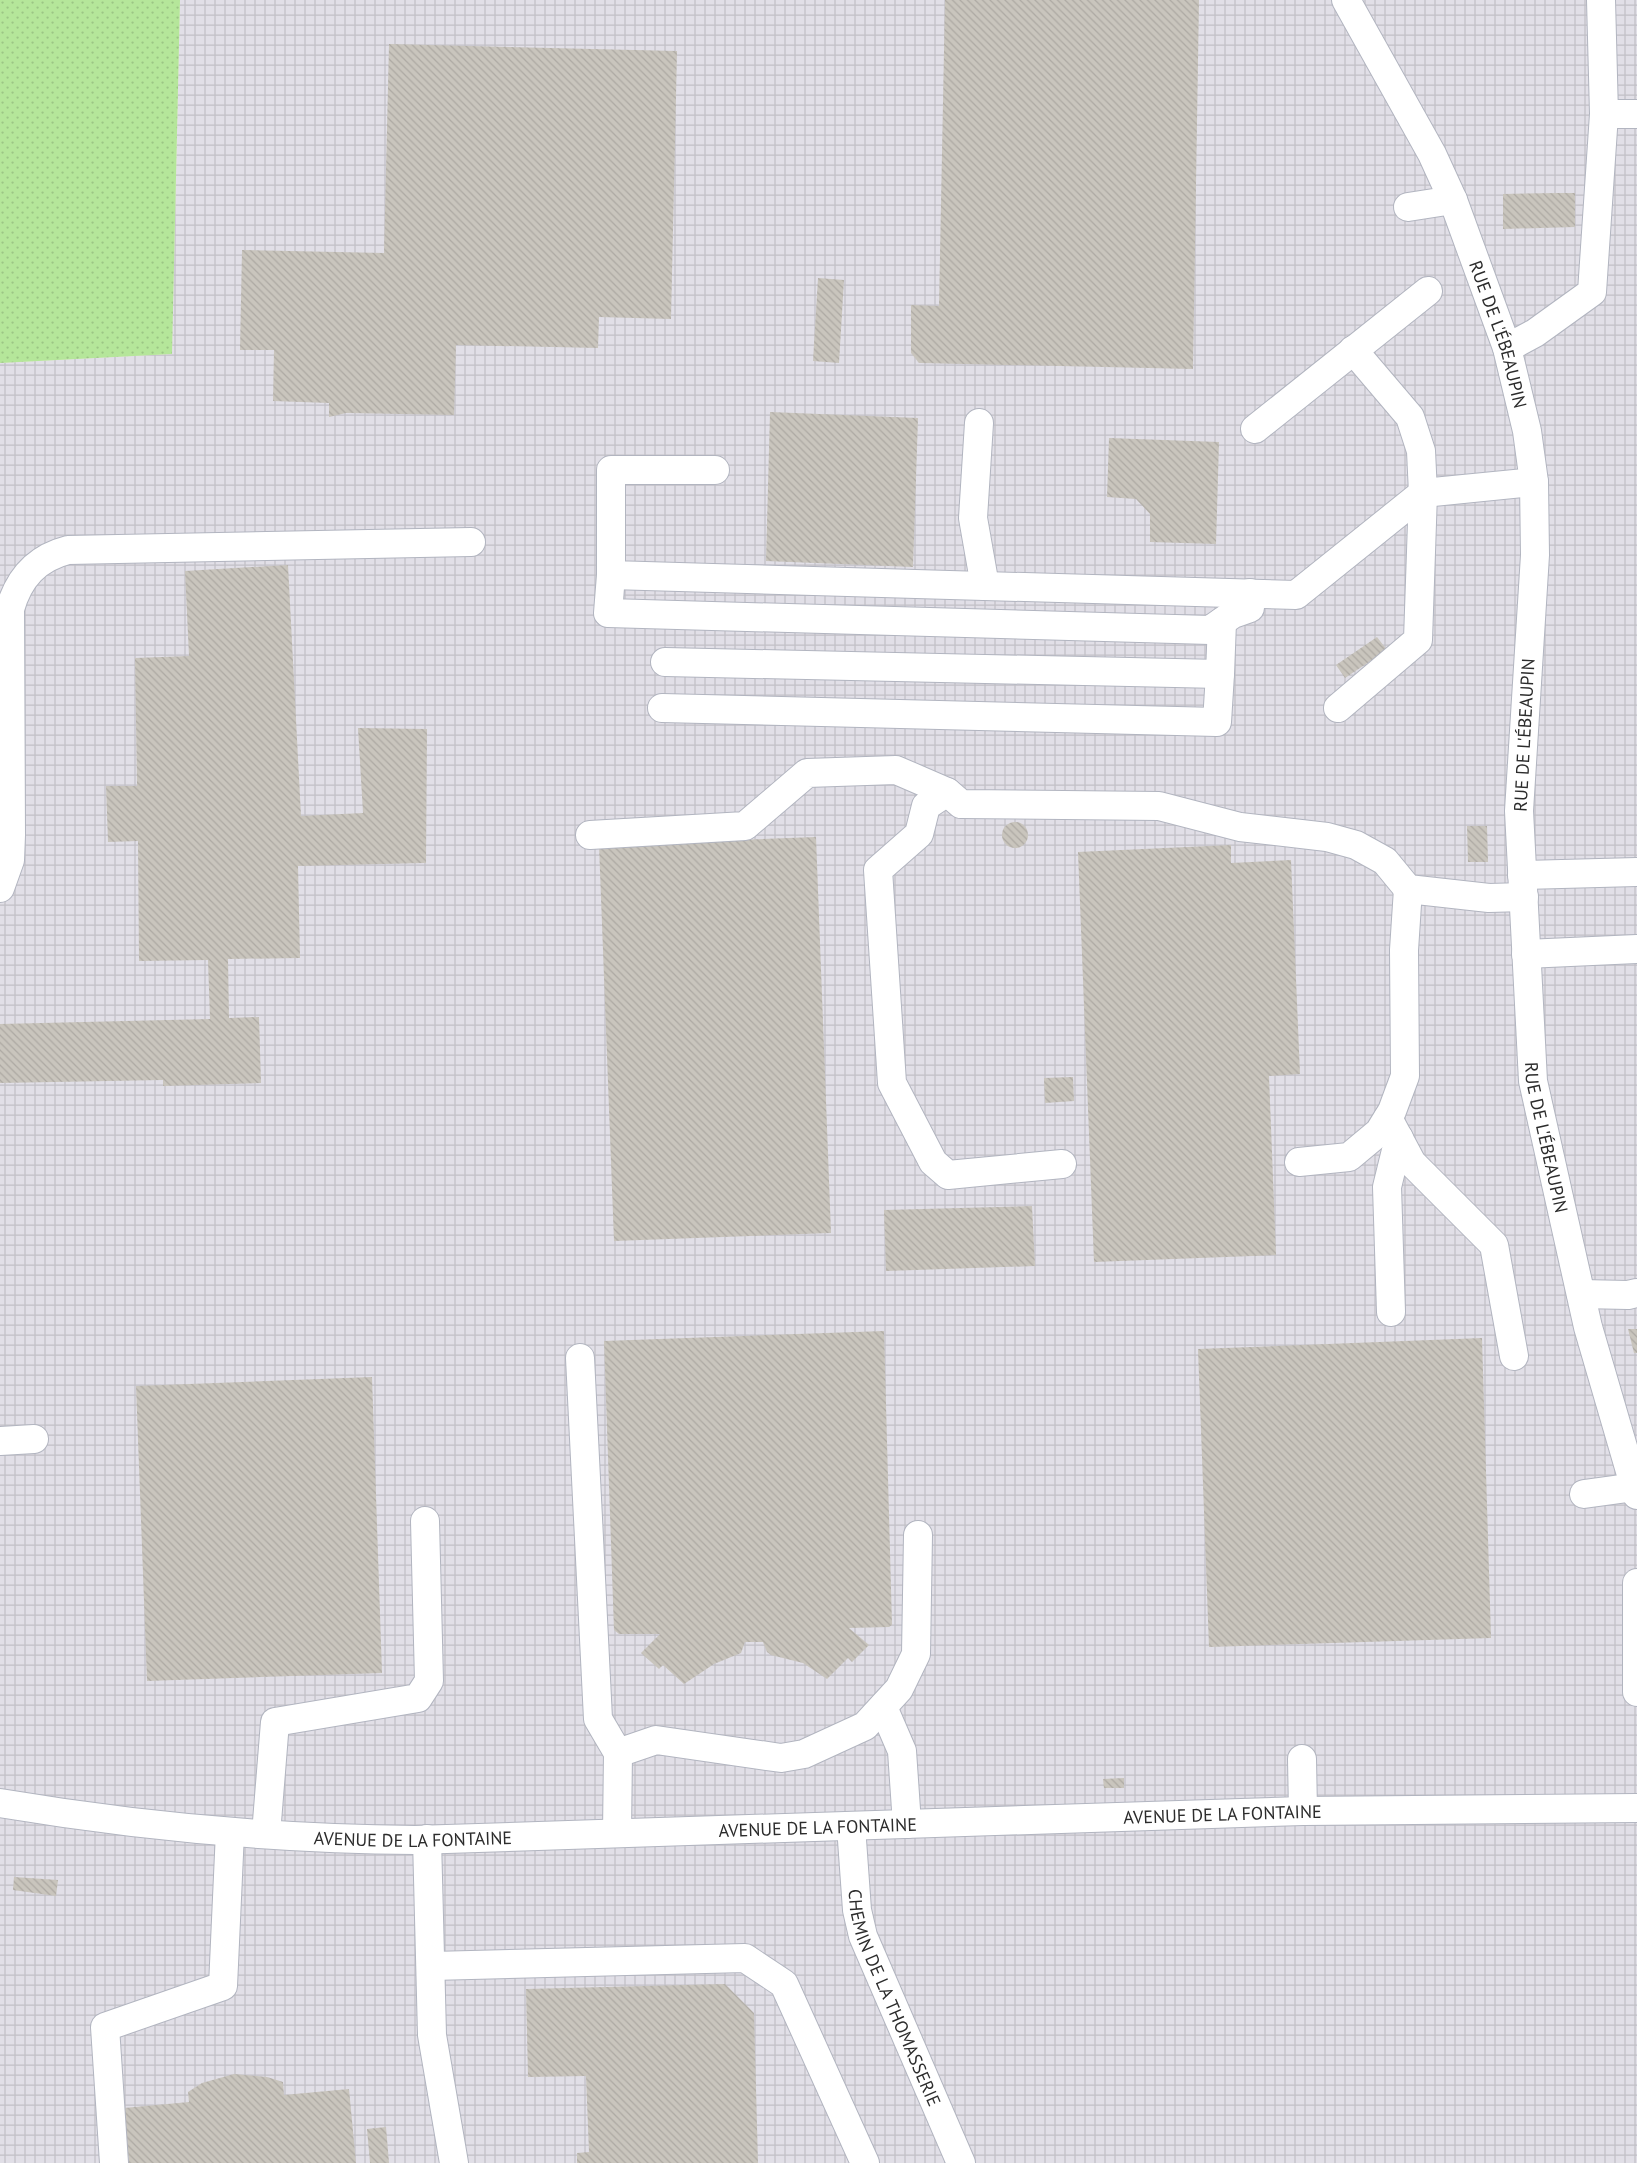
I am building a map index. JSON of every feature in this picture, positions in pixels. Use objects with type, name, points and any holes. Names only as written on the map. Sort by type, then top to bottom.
[{"type":"street","name":"RUE DE L'ÉBEAUPIN","points":[[1346,0],[1432,154],[1453,200],[1507,348],[1527,431],[1534,482],[1535,555],[1519,810],[1533,1081],[1588,1327],[1636,1491]]},
{"type":"street","points":[[1507,348],[1535,333],[1592,292],[1604,114],[1601,0]]},
{"type":"street","points":[[1604,114],[1637,114]]},
{"type":"street","points":[[1408,207],[1453,200]]},
{"type":"street","points":[[1255,429],[1428,291]]},
{"type":"street","points":[[1338,708],[1418,640],[1423,493],[1421,451],[1410,417],[1353,350]]},
{"type":"street","points":[[979,423],[973,518],[985,586]]},
{"type":"street","points":[[715,470],[611,470],[611,575],[608,613],[1210,630],[1250,608],[1250,593]]},
{"type":"street","points":[[611,575],[1296,595],[1423,493],[1534,482]]},
{"type":"street","points":[[0,888],[10,860],[12,835],[10,609],[21,581],[42,560],[68,550],[471,542]]},
{"type":"street","points":[[662,708],[1217,722],[1222,622]]},
{"type":"street","points":[[665,662],[1220,674]]},
{"type":"street","points":[[590,835],[745,826],[807,773],[896,770],[947,792],[961,804],[1159,806],[1240,827],[1327,837],[1356,845],[1385,861],[1408,889],[1404,950],[1405,1076],[1393,1128],[1388,1188],[1391,1312]]},
{"type":"street","points":[[947,792],[926,806],[919,834],[878,870],[892,1084],[933,1162],[948,1175],[1062,1164]]},
{"type":"street","points":[[1408,889],[1489,898],[1523,886],[1637,872]]},
{"type":"street","points":[[1526,954],[1637,949]]},
{"type":"street","points":[[1299,1162],[1349,1157],[1379,1132],[1393,1128]]},
{"type":"street","points":[[1393,1128],[1412,1163],[1494,1245],[1514,1356]]},
{"type":"street","points":[[1581,1294],[1613,1296],[1637,1293]]},
{"type":"street","points":[[580,1358],[598,1720],[618,1753],[617,1833]]},
{"type":"street","points":[[0,1440],[34,1439]]},
{"type":"street","points":[[1584,1494],[1636,1491]]},
{"type":"street","points":[[266,1834],[275,1722],[418,1698],[429,1681],[425,1521]]},
{"type":"street","points":[[618,1753],[656,1740],[748,1755],[781,1758],[804,1754],[865,1726],[899,1690],[916,1654],[918,1535]]},
{"type":"street","points":[[1637,1583],[1637,1692]]},
{"type":"street","points":[[883,1707],[902,1751],[908,1824]]},
{"type":"street","points":[[1302,1759],[1303,1811]]},
{"type":"street","name":"AVENUE DE LA FONTAINE","points":[[0,1803],[108,1820],[230,1832],[363,1840],[1303,1811],[1637,1808]]},
{"type":"street","name":"CHEMIN DE LA THOMASSERIE","points":[[851,1826],[857,1910],[864,1936],[961,2163]]},
{"type":"street","points":[[114,2163],[105,2027],[223,1986],[230,1832]]},
{"type":"street","points":[[427,1839],[432,1966],[432,2035],[454,2163]]},
{"type":"street","points":[[432,1966],[746,1958],[784,1984],[865,2163]]},
{"type":"shaded area","points":[[180,0],[1637,0],[1637,2163],[0,2163],[0,363],[172,354]]},
{"type":"green space","points":[[0,0],[180,0],[172,354],[0,363]]},
{"type":"building","points":[[945,0],[1199,0],[1193,369],[919,363],[911,353],[911,305],[939,306]]},
{"type":"building","points":[[389,44],[677,51],[671,319],[599,317],[598,348],[456,345],[454,415],[346,413],[329,417],[329,403],[273,401],[274,350],[240,350],[242,250],[384,253]]},
{"type":"building","points":[[1575,193],[1575,227],[1503,229],[1503,194]]},
{"type":"building","points":[[818,278],[844,280],[839,363],[813,361]]},
{"type":"building","points":[[770,412],[918,418],[913,567],[766,561]]},
{"type":"building","points":[[1109,438],[1219,442],[1216,544],[1150,542],[1150,514],[1136,499],[1107,497]]},
{"type":"building","points":[[288,565],[301,816],[363,813],[358,728],[427,729],[426,863],[298,866],[300,958],[228,959],[229,1018],[259,1017],[261,1083],[163,1086],[163,1080],[0,1083],[0,1024],[210,1019],[208,960],[139,961],[138,841],[108,842],[106,786],[137,786],[135,658],[189,656],[185,571]]},
{"type":"building","points":[[1377,637],[1387,650],[1345,678],[1336,665]]},
{"type":"building","points":[[1015,822],[1024,826],[1028,835],[1024,844],[1015,848],[1006,844],[1002,835],[1006,826]]},
{"type":"building","points":[[1467,826],[1487,826],[1488,862],[1468,862]]},
{"type":"building","points":[[816,837],[831,1233],[614,1241],[599,845]]},
{"type":"building","points":[[1231,845],[1231,863],[1291,860],[1300,1074],[1269,1076],[1276,1255],[1094,1262],[1078,852]]},
{"type":"building","points":[[1073,1077],[1074,1101],[1045,1103],[1044,1078]]},
{"type":"building","points":[[1032,1206],[1035,1266],[886,1271],[884,1210]]},
{"type":"building","points":[[1628,1329],[1637,1329],[1637,1353],[1634,1353]]},
{"type":"building","points":[[884,1331],[892,1625],[889,1627],[849,1628],[869,1645],[852,1662],[848,1658],[827,1679],[803,1663],[771,1655],[767,1652],[763,1642],[745,1642],[741,1653],[714,1664],[684,1684],[663,1665],[659,1669],[641,1653],[660,1634],[619,1634],[614,1630],[604,1341]]},
{"type":"building","points":[[1482,1338],[1491,1638],[1209,1647],[1198,1349]]},
{"type":"building","points":[[372,1377],[382,1673],[147,1681],[136,1386]]},
{"type":"building","points":[[1124,1778],[1124,1788],[1104,1788],[1103,1779]]},
{"type":"building","points":[[14,1877],[58,1880],[56,1896],[13,1890]]},
{"type":"building","points":[[725,1984],[754,2013],[758,2163],[577,2163],[577,2153],[589,2152],[586,2076],[528,2077],[526,1989]]},
{"type":"building","points":[[234,2074],[267,2077],[283,2082],[284,2095],[349,2089],[356,2163],[129,2163],[124,2108],[189,2102],[188,2092],[202,2083]]},
{"type":"building","points":[[386,2127],[389,2163],[370,2163],[367,2129]]}]
